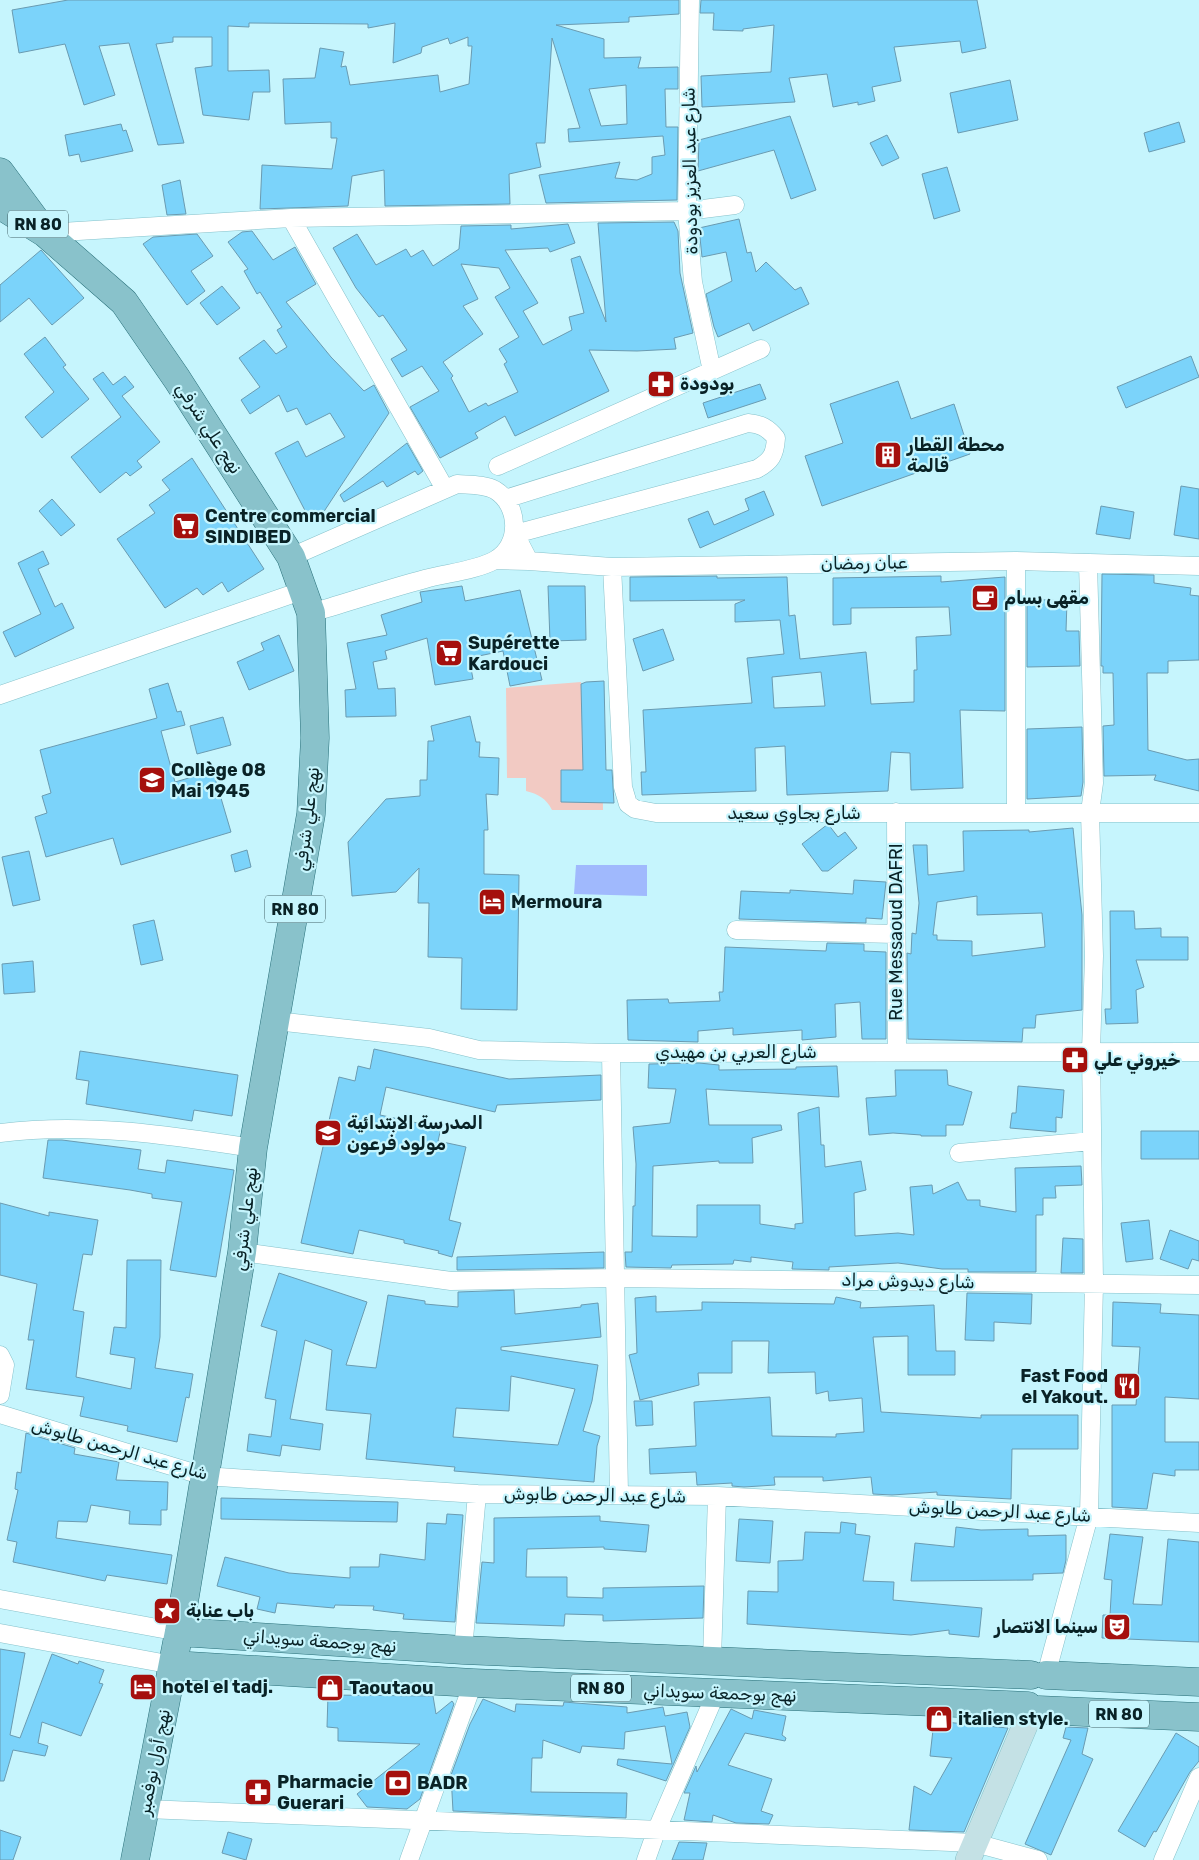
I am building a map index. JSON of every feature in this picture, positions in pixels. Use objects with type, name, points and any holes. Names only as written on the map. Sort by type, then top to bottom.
[{"type":"main road","name":"نهج علي شرفي","points":[[0,172],[45,233]]},
{"type":"main road","name":"نهج علي شرفي","points":[[0,205],[45,233],[124,302],[216,438],[291,557],[308,602],[315,738],[311,814],[253,1148],[242,1252],[173,1665]]},
{"type":"main road","name":"نهج بوجمعة سويداني","points":[[179,1632],[463,1650],[1199,1682]]},
{"type":"main road","name":"نهج بوجمعة سويداني","points":[[173,1665],[473,1683],[1199,1717]]},
{"type":"main road","name":"نهج أول نوفمبر","points":[[135,1860],[173,1665]]},
{"type":"main road","points":[[972,1851],[1033,1708],[1022,1698],[1021,1687],[1038,1675]]},
{"type":"street","name":"شارع عبد العزيز بودودة","points":[[690,0],[687,211],[693,282],[712,370]]},
{"type":"street","points":[[45,233],[291,218],[687,211],[735,205]]},
{"type":"street","points":[[291,218],[451,486]]},
{"type":"street","points":[[291,557],[761,349]]},
{"type":"street","points":[[451,486],[475,485],[499,494],[748,423],[759,424],[770,430],[776,438],[775,452],[769,462],[757,469],[514,534]]},
{"type":"street","points":[[495,560],[508,548],[514,534],[514,516],[499,494],[498,466]]},
{"type":"street","points":[[514,534],[529,561]]},
{"type":"street","name":"عبان رمضان","points":[[0,695],[308,602],[424,579],[495,560],[612,567],[1016,560],[1199,566]]},
{"type":"street","points":[[1016,560],[1016,812]]},
{"type":"street","points":[[1038,1675],[1089,1516],[1094,1283],[1092,1052],[1094,956],[1090,812],[1094,783],[1088,563]]},
{"type":"street","name":"شارع بجاوي سعيد","points":[[612,567],[623,787],[628,804],[635,809],[656,814],[896,812],[1199,813]]},
{"type":"street","name":"Rue Messaoud DAFRI","points":[[896,812],[897,1051]]},
{"type":"street","points":[[736,930],[896,934]]},
{"type":"street","name":"شارع العربي بن مهيدي","points":[[276,1021],[429,1038],[479,1050],[612,1053],[897,1051],[1199,1052]]},
{"type":"street","points":[[612,1053],[619,1494]]},
{"type":"street","points":[[0,1133],[70,1128],[173,1136],[253,1148]]},
{"type":"street","points":[[958,1153],[1092,1141]]},
{"type":"street","name":"شارع ديدوش مراد","points":[[242,1252],[451,1281],[616,1278],[1199,1285]]},
{"type":"street","points":[[0,1355],[5,1364],[0,1395]]},
{"type":"street","name":"شارع عبد الرحمن طابوش","points":[[0,1414],[204,1476],[477,1494],[717,1496],[1199,1523]]},
{"type":"street","points":[[463,1650],[477,1494]]},
{"type":"street","points":[[712,1660],[717,1496]]},
{"type":"street","points":[[0,1599],[179,1632]]},
{"type":"street","points":[[0,1633],[173,1665]]},
{"type":"street","points":[[409,1860],[473,1683]]},
{"type":"street","points":[[646,1860],[657,1829],[716,1693]]},
{"type":"street","points":[[1163,1860],[1199,1777]]},
{"type":"street","points":[[146,1809],[657,1829],[972,1851],[1038,1860]]},
{"type":"shaded area","points":[[581,682],[583,759],[602,759],[603,810],[552,810],[541,797],[526,791],[526,778],[507,778],[506,688]]},
{"type":"water","points":[[576,865],[647,865],[647,896],[574,894]]},
{"type":"building","points":[[68,0],[679,0],[679,14],[629,17],[629,22],[556,25],[604,39],[604,58],[641,57],[638,68],[678,67],[678,89],[665,89],[666,127],[678,127],[677,200],[546,203],[539,175],[620,162],[615,178],[637,180],[652,174],[652,157],[665,155],[663,136],[569,142],[568,129],[580,128],[552,38],[545,143],[536,143],[541,167],[509,174],[510,204],[385,206],[384,170],[352,176],[348,206],[260,209],[262,165],[332,169],[337,138],[331,138],[331,122],[285,124],[283,79],[315,78],[320,48],[344,52],[341,67],[346,66],[350,85],[438,75],[440,92],[469,84],[472,46],[468,46],[468,37],[450,44],[448,38],[422,47],[421,53],[393,63],[395,23],[368,28],[368,24],[249,23],[249,27],[228,26],[228,71],[269,70],[270,92],[253,92],[249,120],[203,115],[195,68],[212,66],[212,37],[173,37],[173,42],[156,44],[184,143],[158,145],[129,43],[99,46],[115,95],[84,105],[65,44],[19,53],[12,10]],"holes":[[[626,85],[627,124],[601,126],[589,89]]]},
{"type":"building","points":[[701,0],[977,0],[986,48],[962,53],[960,41],[894,47],[901,81],[872,87],[875,101],[858,105],[858,102],[833,107],[827,74],[789,78],[795,102],[702,107],[701,76],[771,72],[774,25],[743,29],[743,31],[713,30],[714,13],[700,13]]},
{"type":"building","points":[[1010,80],[1018,120],[958,133],[950,93]]},
{"type":"building","points":[[790,116],[816,190],[791,199],[774,150],[698,171],[699,140]]},
{"type":"building","points":[[1179,122],[1185,142],[1149,152],[1144,133]]},
{"type":"building","points":[[121,124],[123,131],[126,130],[133,151],[81,162],[79,154],[69,156],[65,135]]},
{"type":"building","points":[[887,135],[899,158],[882,166],[870,143]]},
{"type":"building","points":[[947,167],[960,211],[934,219],[922,174]]},
{"type":"building","points":[[180,180],[186,214],[167,215],[162,185]]},
{"type":"building","points":[[739,219],[747,253],[751,252],[756,272],[766,262],[795,290],[801,287],[809,304],[753,331],[749,323],[718,337],[706,294],[732,281],[726,252],[702,257],[699,228]]},
{"type":"building","points":[[674,222],[678,231],[680,273],[693,333],[674,338],[676,349],[637,351],[589,350],[609,391],[515,436],[505,416],[475,433],[478,438],[440,458],[410,407],[439,391],[422,366],[402,377],[391,359],[407,350],[383,315],[379,317],[356,288],[333,248],[357,234],[376,265],[406,249],[411,257],[423,250],[433,266],[459,249],[461,226],[511,225],[511,229],[568,224],[575,243],[550,252],[548,248],[505,250],[538,303],[523,311],[543,345],[572,330],[569,317],[584,313],[571,259],[580,256],[606,322],[598,223]],"holes":[[[461,264],[499,268],[510,288],[495,297],[519,337],[499,349],[507,362],[504,364],[518,392],[488,406],[486,403],[469,412],[451,378],[453,376],[443,362],[483,334],[463,306],[478,299]]]},
{"type":"building","points":[[252,231],[273,260],[295,247],[316,284],[286,302],[331,357],[364,391],[374,385],[389,413],[321,516],[311,522],[275,453],[298,441],[306,457],[345,437],[330,413],[306,425],[297,408],[287,412],[279,395],[250,414],[241,400],[260,387],[239,358],[264,340],[276,354],[287,347],[277,330],[282,327],[260,292],[257,294],[244,271],[248,269],[228,242],[242,232]]},
{"type":"building","points":[[197,234],[213,256],[191,271],[205,291],[187,305],[143,244],[153,237]]},
{"type":"building","points":[[41,250],[84,298],[52,325],[29,298],[0,322],[0,285]]},
{"type":"building","points":[[222,286],[240,308],[217,325],[200,303]]},
{"type":"building","points":[[45,337],[66,365],[63,367],[89,399],[42,438],[25,417],[54,392],[24,354]]},
{"type":"building","points":[[1191,356],[1199,377],[1126,408],[1117,387]]},
{"type":"building","points":[[103,372],[113,385],[125,376],[134,387],[122,396],[160,442],[137,461],[142,467],[130,476],[126,472],[100,493],[71,457],[121,417],[93,379]]},
{"type":"building","name":"محطة القطار قالمة","points":[[898,381],[911,419],[954,404],[970,454],[822,506],[805,456],[843,443],[830,404]]},
{"type":"building","points":[[760,384],[766,399],[708,418],[703,403]]},
{"type":"building","points":[[407,443],[423,471],[418,475],[415,471],[387,487],[383,481],[344,502],[340,495]]},
{"type":"building","name":"Centre commercial SINDIBED","points":[[192,458],[264,569],[228,592],[222,582],[203,595],[197,588],[165,608],[117,539],[155,513],[149,505],[170,490],[162,480]]},
{"type":"building","points":[[1181,486],[1199,489],[1199,539],[1174,535]]},
{"type":"building","points":[[764,491],[774,515],[700,548],[688,519],[708,511],[714,525],[749,510],[745,499]]},
{"type":"building","points":[[52,499],[75,525],[61,536],[39,511]]},
{"type":"building","points":[[1101,506],[1134,512],[1130,539],[1096,534]]},
{"type":"building","points":[[43,551],[49,564],[38,569],[55,607],[62,603],[74,628],[15,657],[3,632],[41,614],[18,563]]},
{"type":"building","points":[[1102,574],[1154,575],[1154,583],[1191,588],[1190,595],[1199,596],[1199,660],[1168,661],[1168,673],[1147,673],[1148,750],[1187,760],[1199,759],[1199,791],[1154,780],[1156,775],[1104,776],[1103,726],[1114,725],[1113,673],[1103,673],[1103,666],[1101,666]]},
{"type":"building","points":[[941,576],[941,582],[1005,577],[1005,711],[960,710],[963,788],[911,790],[910,753],[891,752],[888,791],[787,795],[785,746],[755,748],[756,791],[642,795],[641,772],[646,772],[643,710],[752,703],[747,658],[784,654],[780,620],[735,622],[735,604],[745,600],[630,601],[630,577],[787,577],[789,616],[795,615],[800,659],[866,652],[871,704],[914,702],[914,670],[917,670],[916,637],[951,635],[949,607],[851,608],[851,624],[833,625],[833,578]],"holes":[[[821,672],[825,706],[774,708],[772,677]]]},
{"type":"building","points":[[462,586],[465,601],[520,590],[542,680],[510,686],[503,651],[469,658],[473,679],[435,685],[427,638],[385,651],[387,659],[373,662],[378,689],[395,688],[396,716],[346,717],[345,690],[356,689],[347,643],[387,635],[381,615],[422,602],[420,592]]},
{"type":"building","points":[[548,586],[585,586],[586,640],[550,641]]},
{"type":"building","points":[[1027,599],[1067,601],[1066,631],[1079,631],[1080,666],[1027,667]]},
{"type":"building","points":[[663,629],[674,660],[643,671],[633,639]]},
{"type":"building","points":[[279,635],[294,671],[249,690],[237,662],[264,650],[261,643]]},
{"type":"building","points":[[604,681],[606,770],[612,770],[614,803],[561,802],[561,770],[583,770],[581,684]]},
{"type":"building","points":[[168,683],[177,712],[181,711],[185,725],[161,731],[175,782],[213,771],[231,832],[121,865],[113,838],[46,857],[35,817],[47,813],[42,796],[51,793],[40,750],[157,718],[149,689]]},
{"type":"building","points":[[470,716],[476,742],[480,742],[479,757],[499,758],[498,795],[486,794],[488,830],[484,830],[484,874],[519,875],[517,1010],[461,1009],[462,958],[428,957],[429,903],[418,903],[419,868],[396,892],[352,896],[348,842],[386,799],[420,796],[420,780],[427,780],[428,741],[434,741],[431,726]]},
{"type":"building","points":[[223,717],[231,745],[197,754],[190,726]]},
{"type":"building","points":[[1082,727],[1083,782],[1081,796],[1027,799],[1027,729]]},
{"type":"building","points":[[828,824],[838,837],[845,832],[857,848],[828,871],[822,871],[802,844]]},
{"type":"building","points":[[1073,828],[1082,915],[1082,1010],[1036,1015],[1035,1028],[1023,1028],[1022,1042],[908,1039],[907,953],[911,954],[912,933],[916,934],[919,903],[913,845],[927,845],[928,875],[964,871],[963,831],[1029,830],[1029,832]],"holes":[[[977,896],[977,915],[1042,913],[1045,947],[972,956],[972,941],[937,940],[937,935],[933,935],[937,902]]]},
{"type":"building","points":[[247,850],[251,867],[235,872],[231,855]]},
{"type":"building","points":[[29,851],[40,900],[13,906],[2,857]]},
{"type":"building","points":[[854,880],[886,882],[882,919],[866,918],[866,923],[739,919],[741,891],[790,893],[790,890],[853,894]]},
{"type":"building","points":[[1110,911],[1134,911],[1135,929],[1161,928],[1161,937],[1188,937],[1188,960],[1136,960],[1144,987],[1136,990],[1138,1023],[1106,1024],[1105,1009],[1111,1009]]},
{"type":"building","points":[[154,920],[163,960],[141,965],[133,925]]},
{"type":"building","points":[[827,943],[864,944],[864,951],[886,952],[886,1039],[862,1039],[860,1002],[835,1004],[836,1037],[802,1040],[802,1030],[733,1035],[733,1028],[698,1031],[698,1042],[628,1040],[627,1000],[668,999],[669,1003],[720,1001],[719,992],[723,992],[725,947],[826,951]]},
{"type":"building","points":[[33,961],[35,992],[4,994],[2,964]]},
{"type":"building","points":[[374,1049],[509,1079],[601,1075],[601,1100],[497,1105],[495,1112],[386,1087],[380,1115],[441,1128],[438,1141],[466,1147],[449,1220],[461,1223],[452,1257],[438,1253],[439,1251],[404,1243],[404,1240],[359,1230],[353,1254],[301,1243],[339,1077],[355,1081],[358,1066],[370,1069]]},
{"type":"building","points":[[80,1051],[238,1075],[232,1116],[194,1110],[192,1121],[86,1104],[89,1081],[76,1079]]},
{"type":"building","points":[[699,1063],[719,1065],[719,1070],[796,1069],[796,1067],[837,1066],[839,1097],[706,1089],[709,1125],[781,1125],[782,1130],[752,1138],[753,1163],[719,1163],[719,1161],[653,1166],[652,1236],[697,1237],[697,1205],[760,1205],[760,1224],[795,1229],[795,1224],[803,1223],[798,1113],[819,1107],[821,1145],[824,1145],[825,1167],[861,1161],[866,1190],[854,1193],[855,1236],[898,1233],[914,1235],[910,1187],[932,1185],[933,1194],[958,1182],[967,1200],[980,1200],[980,1206],[1016,1212],[1015,1168],[1081,1166],[1082,1185],[1055,1186],[1056,1198],[1043,1198],[1043,1215],[1036,1215],[1036,1272],[968,1272],[968,1269],[942,1269],[898,1263],[829,1267],[829,1270],[792,1269],[793,1262],[751,1257],[751,1262],[734,1260],[733,1264],[672,1265],[671,1268],[626,1267],[625,1252],[632,1252],[633,1206],[635,1206],[636,1164],[633,1127],[670,1123],[676,1089],[648,1088],[649,1064]]},
{"type":"building","points":[[895,1070],[947,1070],[948,1085],[972,1092],[963,1125],[946,1125],[946,1136],[893,1133],[869,1135],[866,1098],[896,1096]]},
{"type":"building","points":[[1018,1086],[1064,1090],[1062,1118],[1056,1117],[1056,1132],[1010,1128],[1012,1113],[1016,1113]]},
{"type":"building","points":[[1141,1131],[1199,1131],[1199,1159],[1141,1159]]},
{"type":"building","points":[[48,1140],[141,1150],[138,1169],[165,1173],[167,1160],[234,1170],[216,1277],[170,1270],[182,1202],[152,1198],[152,1194],[130,1190],[43,1178]]},
{"type":"building","points":[[0,1203],[49,1216],[49,1212],[98,1220],[92,1255],[83,1254],[73,1310],[84,1312],[76,1377],[131,1389],[135,1358],[110,1354],[114,1327],[126,1328],[127,1260],[161,1260],[160,1337],[155,1368],[193,1374],[189,1398],[186,1397],[177,1442],[127,1431],[128,1426],[80,1416],[84,1397],[26,1389],[34,1340],[28,1340],[37,1284],[0,1275]]},
{"type":"building","points":[[1149,1220],[1153,1259],[1126,1262],[1121,1223]]},
{"type":"building","points":[[1170,1230],[1199,1241],[1199,1261],[1192,1259],[1188,1269],[1160,1259]]},
{"type":"building","points":[[1063,1238],[1083,1239],[1083,1273],[1061,1273]]},
{"type":"building","points":[[604,1252],[604,1268],[457,1270],[457,1257]]},
{"type":"building","points":[[279,1273],[367,1302],[346,1365],[376,1368],[388,1295],[425,1301],[425,1304],[458,1307],[458,1292],[514,1290],[515,1314],[581,1307],[581,1305],[598,1303],[601,1337],[501,1347],[501,1350],[598,1365],[592,1401],[583,1431],[600,1436],[597,1446],[594,1482],[454,1471],[455,1467],[366,1459],[371,1414],[326,1410],[332,1350],[305,1340],[290,1419],[323,1424],[320,1450],[282,1445],[280,1456],[247,1451],[249,1434],[271,1437],[276,1400],[265,1398],[277,1331],[261,1326]],"holes":[[[511,1376],[575,1389],[558,1445],[453,1437],[456,1408],[509,1411]]]},
{"type":"building","points":[[967,1293],[1032,1294],[1031,1324],[994,1322],[994,1341],[965,1340]]},
{"type":"building","points":[[656,1296],[656,1312],[702,1310],[702,1302],[834,1304],[836,1297],[861,1302],[860,1308],[934,1305],[936,1351],[955,1351],[955,1375],[908,1375],[908,1336],[873,1337],[881,1412],[981,1418],[981,1415],[1078,1415],[1078,1449],[1012,1449],[1011,1499],[937,1495],[937,1492],[892,1495],[873,1494],[871,1477],[823,1481],[823,1477],[774,1477],[775,1485],[744,1487],[732,1486],[732,1483],[697,1485],[696,1472],[650,1474],[649,1449],[696,1446],[694,1402],[770,1397],[772,1436],[836,1437],[836,1434],[864,1432],[862,1398],[829,1401],[828,1391],[816,1394],[815,1372],[768,1373],[769,1341],[732,1341],[732,1373],[698,1373],[699,1385],[640,1400],[629,1355],[637,1353],[635,1298]]},
{"type":"building","points":[[1113,1302],[1161,1304],[1160,1313],[1199,1315],[1199,1399],[1165,1397],[1165,1442],[1199,1442],[1199,1470],[1175,1470],[1175,1476],[1153,1473],[1147,1509],[1112,1507],[1112,1405],[1136,1405],[1140,1347],[1112,1346]]},
{"type":"building","points":[[634,1401],[652,1401],[653,1425],[636,1426]]},
{"type":"building","points":[[26,1433],[75,1448],[74,1454],[119,1462],[116,1480],[168,1482],[167,1510],[161,1510],[161,1525],[129,1524],[130,1511],[91,1505],[87,1522],[58,1521],[56,1538],[172,1555],[167,1584],[107,1575],[105,1581],[13,1562],[17,1542],[7,1540],[18,1490],[15,1489],[17,1472],[21,1473]]},
{"type":"building","points":[[221,1498],[398,1502],[397,1522],[221,1519]]},
{"type":"building","points":[[447,1514],[463,1515],[455,1622],[403,1619],[404,1614],[373,1610],[374,1606],[335,1605],[334,1608],[277,1603],[275,1613],[257,1609],[260,1597],[217,1586],[225,1557],[289,1573],[350,1578],[350,1567],[379,1567],[380,1554],[425,1560],[427,1523],[446,1524]]},
{"type":"building","points":[[600,1516],[600,1521],[649,1525],[646,1552],[604,1549],[604,1547],[527,1549],[526,1577],[567,1577],[567,1597],[603,1598],[603,1588],[704,1586],[703,1618],[603,1621],[603,1615],[565,1614],[564,1626],[476,1623],[482,1562],[494,1563],[494,1518]]},
{"type":"building","points":[[739,1519],[773,1521],[770,1563],[736,1561]]},
{"type":"building","points":[[841,1522],[856,1524],[855,1534],[870,1536],[863,1581],[894,1582],[893,1600],[982,1608],[979,1637],[949,1634],[949,1630],[911,1635],[747,1624],[748,1591],[778,1592],[778,1561],[803,1560],[805,1532],[840,1533]]},
{"type":"building","points":[[956,1527],[981,1530],[1028,1529],[1028,1536],[1066,1535],[1066,1560],[1063,1573],[1033,1574],[1033,1580],[911,1581],[915,1543],[954,1547]]},
{"type":"building","points":[[1110,1534],[1143,1537],[1133,1604],[1162,1605],[1168,1539],[1199,1542],[1199,1642],[1102,1638],[1103,1615],[1110,1615],[1112,1580],[1104,1579]]},
{"type":"building","points":[[0,1649],[25,1653],[10,1735],[20,1738],[52,1654],[78,1664],[79,1661],[104,1670],[99,1683],[103,1684],[81,1736],[42,1722],[38,1743],[48,1746],[45,1756],[13,1750],[4,1781],[0,1781]]},
{"type":"building","points":[[328,1695],[433,1696],[436,1714],[452,1701],[454,1704],[420,1799],[407,1809],[367,1807],[357,1794],[420,1744],[338,1741],[338,1728],[327,1727]]},
{"type":"building","points":[[483,1699],[515,1712],[516,1704],[563,1706],[564,1702],[627,1707],[627,1713],[663,1707],[665,1716],[687,1712],[690,1727],[666,1781],[617,1765],[618,1759],[672,1764],[665,1726],[625,1732],[624,1749],[582,1746],[580,1753],[543,1740],[542,1758],[532,1758],[531,1792],[627,1793],[626,1818],[453,1811],[451,1775],[470,1724]]},
{"type":"building","points":[[731,1709],[752,1719],[754,1710],[786,1716],[782,1735],[786,1738],[785,1741],[745,1733],[728,1765],[772,1779],[761,1811],[773,1815],[769,1824],[736,1823],[713,1815],[712,1822],[684,1820],[690,1793],[684,1793],[696,1766],[697,1772]]},
{"type":"building","points":[[934,1721],[1008,1728],[964,1832],[909,1830],[914,1786],[931,1795],[952,1758],[930,1756]]},
{"type":"building","points":[[1066,1727],[1088,1728],[1082,1754],[1093,1759],[1051,1855],[1025,1844],[1071,1740],[1063,1738]]},
{"type":"building","points":[[1176,1733],[1199,1747],[1199,1761],[1190,1772],[1156,1832],[1154,1831],[1145,1847],[1118,1831]]},
{"type":"building","points":[[0,1830],[21,1837],[13,1860],[0,1860]]},
{"type":"building","points":[[228,1832],[252,1839],[246,1860],[222,1853]]},
{"type":"building","points":[[679,1842],[707,1843],[703,1860],[672,1860]]},
{"type":"place","name":"بودودة","points":[[661,384]]},
{"type":"place","name":"محطة القطار قالمة","points":[[888,455]]},
{"type":"place","name":"Centre commercial SINDIBED","points":[[186,526]]},
{"type":"place","name":"مقهى بسام","points":[[985,598]]},
{"type":"place","name":"Supérette Kardouci","points":[[449,653]]},
{"type":"place","name":"Collège 08 Mai 1945","points":[[152,780]]},
{"type":"place","name":"Mermoura","points":[[492,902]]},
{"type":"place","name":"خيروني علي","points":[[1075,1060]]},
{"type":"place","name":"المدرسة الابتدائية مولود فرعون","points":[[328,1133]]},
{"type":"place","name":"Fast Food el Yakout.","points":[[1127,1386]]},
{"type":"place","name":"باب عنابة","points":[[167,1611]]},
{"type":"place","name":"سينما الانتصار","points":[[1117,1627]]},
{"type":"place","name":"hotel el tadj.","points":[[143,1687]]},
{"type":"place","name":"Taoutaou","points":[[330,1688]]},
{"type":"place","name":"italien style.","points":[[939,1719]]},
{"type":"place","name":"BADR","points":[[398,1783]]},
{"type":"place","name":"Pharmacie Guerari","points":[[258,1792]]}]
